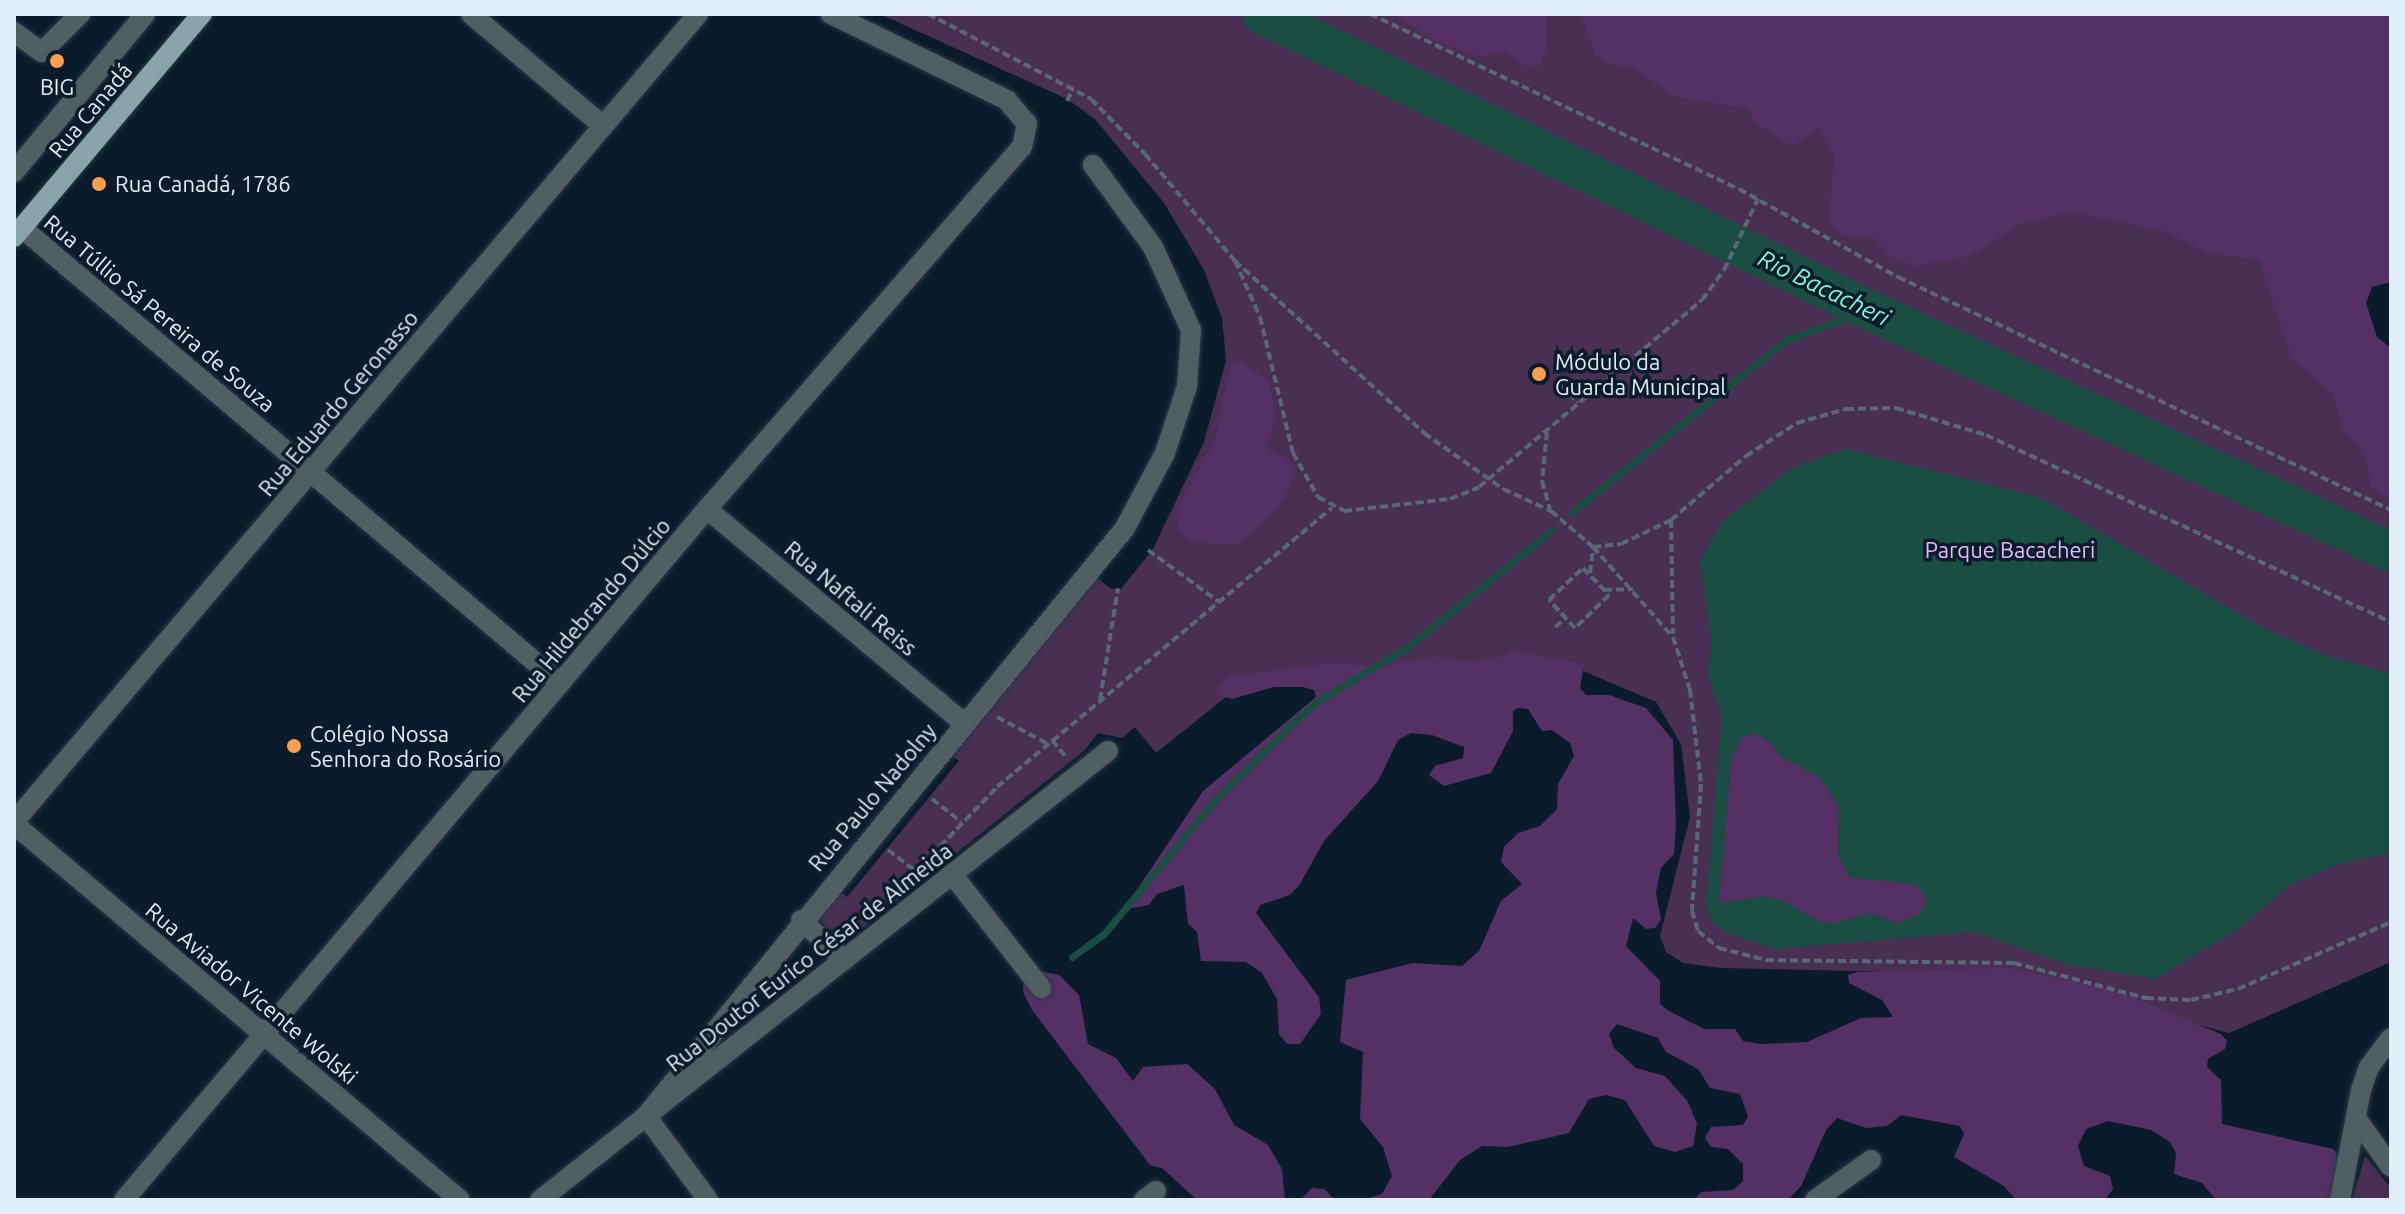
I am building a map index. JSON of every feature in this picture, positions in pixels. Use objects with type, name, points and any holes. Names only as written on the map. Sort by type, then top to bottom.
[{"type":"main road","name":"Rua Canadá","points":[[18,232],[202,14]]},
{"type":"street","points":[[14,32],[42,52],[80,14]]},
{"type":"street","points":[[14,172],[145,14]]},
{"type":"street","points":[[471,14],[603,126]]},
{"type":"street","name":"Rua Eduardo Geronasso","points":[[14,823],[698,14]]},
{"type":"street","name":"Rua Hildebrando Dúlcio","points":[[124,1200],[707,509],[1022,147],[1027,124],[1021,111],[993,92],[831,14]]},
{"type":"street","name":"Rua Paulo Nadolny","points":[[646,1116],[801,920],[1137,511],[1165,453],[1187,386],[1191,330],[1159,257],[1093,165]]},
{"type":"street","name":"Rua Túllio Sá Pereira de Souza","points":[[18,232],[311,472],[560,683]]},
{"type":"street","name":"Rua Naftali Reiss","points":[[707,509],[964,723]]},
{"type":"street","name":"Rua Doutor Eurico César de Almeida","points":[[540,1200],[1108,751]]},
{"type":"street","name":"Rua Aviador Vicente Wolski","points":[[14,823],[460,1200]]},
{"type":"street","points":[[952,874],[1041,988]]},
{"type":"street","points":[[801,920],[844,960]]},
{"type":"street","points":[[2340,1200],[2369,1067],[2391,1038]]},
{"type":"street","points":[[646,1116],[708,1200]]},
{"type":"street","points":[[2356,1118],[2391,1167]]},
{"type":"street","points":[[1815,1200],[1871,1160]]},
{"type":"path","points":[[1370,14],[1758,199],[1898,277],[2391,510]]},
{"type":"path","points":[[1067,101],[1074,89]]},
{"type":"path","points":[[897,892],[961,822],[1050,742],[1332,508],[1357,511],[1450,499],[1490,478],[1685,316],[1724,270],[1758,199]]},
{"type":"path","points":[[1235,261],[1382,398],[1490,478],[1551,511],[1593,547],[1673,637]]},
{"type":"path","points":[[1561,384],[1579,403]]},
{"type":"path","points":[[1593,547],[1621,544],[1671,520],[1746,456],[1797,423],[1846,409],[1896,408],[1986,435],[2391,622]]},
{"type":"path","points":[[1548,430],[1541,461],[1551,511]]},
{"type":"path","points":[[1671,520],[1673,637],[1694,713],[1701,784],[1692,911],[1698,931],[1733,955],[1766,960],[1987,960],[2046,970],[2146,998],[2191,1000],[2238,989],[2391,922]]},
{"type":"path","points":[[1590,574],[1593,547]]},
{"type":"path","points":[[1148,550],[1219,602]]},
{"type":"path","points":[[1583,568],[1590,574],[1609,595],[1575,628],[1549,600],[1583,568]]},
{"type":"path","points":[[1100,701],[1118,588]]},
{"type":"path","points":[[1604,590],[1633,589]]},
{"type":"path","points":[[1555,627],[1566,618]]},
{"type":"path","points":[[985,711],[1050,742],[1068,760]]},
{"type":"path","points":[[932,799],[961,822]]},
{"type":"path","points":[[888,850],[916,871]]},
{"type":"green space","name":"Parque Bacacheri","points":[[880,14],[1858,14],[2273,262],[2391,400],[2391,962],[2229,1033],[2043,983],[1985,974],[1721,968],[1683,963],[1666,952],[1660,936],[1690,817],[1681,744],[1656,702],[1581,670],[1308,680],[1231,693],[1156,753],[1135,727],[1122,738],[1098,733],[1085,750],[859,931],[828,933],[820,917],[834,887],[847,897],[959,761],[947,751],[1095,576],[1111,589],[1121,589],[1153,549],[1204,442],[1226,360],[1222,318],[1204,270],[1164,203],[1095,119],[1067,99]]},
{"type":"green space","points":[[2365,1156],[2391,1188],[2391,1200],[2352,1200]]},
{"type":"shaded area","points":[[1396,14],[1547,14],[1547,47],[1541,65],[1529,68],[1506,52],[1481,57],[1434,41]]},
{"type":"shaded area","points":[[1581,14],[2391,14],[2391,282],[2372,287],[2366,303],[2377,337],[2391,348],[2391,501],[2371,487],[2364,452],[2343,428],[2333,394],[2291,356],[2259,260],[2208,253],[2164,231],[2073,212],[2019,224],[1970,256],[1914,266],[1891,257],[1874,238],[1841,235],[1829,223],[1834,154],[1819,127],[1792,146],[1754,122],[1750,109],[1676,97],[1633,68],[1610,64],[1595,55]]},
{"type":"shaded area","points":[[1241,361],[1270,383],[1276,418],[1264,447],[1290,460],[1293,473],[1286,496],[1269,518],[1237,544],[1217,545],[1188,538],[1178,528],[1181,501],[1214,443],[1231,364]]},
{"type":"shaded area","points":[[1846,449],[2040,497],[2262,627],[2331,657],[2391,673],[2391,854],[2338,864],[2291,884],[2237,930],[2155,979],[2062,963],[1975,932],[1775,949],[1723,931],[1712,921],[1706,906],[1722,718],[1708,676],[1711,641],[1700,561],[1722,522],[1792,468]],"holes":[[[1754,733],[1769,741],[1781,757],[1819,777],[1839,807],[1838,855],[1849,877],[1914,884],[1927,898],[1920,914],[1897,923],[1868,913],[1834,923],[1821,922],[1785,901],[1764,896],[1719,904],[1731,762],[1741,738]]]},
{"type":"shaded area","points":[[1513,651],[1584,664],[1580,688],[1586,695],[1609,695],[1646,708],[1673,740],[1676,826],[1674,854],[1661,868],[1656,893],[1661,919],[1655,928],[1646,929],[1633,918],[1626,946],[1660,981],[1660,1004],[1669,1011],[1704,1029],[1735,1029],[1743,1041],[1760,1044],[1807,1042],[1861,1018],[1893,1017],[1882,1000],[1849,983],[1848,975],[1857,972],[2010,968],[2114,990],[2221,1034],[2227,1041],[2225,1049],[2208,1059],[2207,1067],[2221,1080],[2222,1124],[2333,1149],[2338,1155],[2334,1200],[2216,1200],[2202,1183],[2174,1174],[2176,1153],[2170,1142],[2151,1130],[2108,1121],[2086,1129],[2078,1146],[2084,1166],[2110,1176],[2113,1189],[2105,1200],[2016,1200],[2004,1186],[1954,1157],[1964,1134],[1960,1126],[1901,1115],[1887,1126],[1866,1128],[1837,1118],[1826,1130],[1801,1186],[1788,1200],[1694,1200],[1701,1192],[1733,1190],[1743,1181],[1743,1164],[1728,1149],[1711,1147],[1705,1138],[1711,1127],[1743,1125],[1748,1116],[1740,1094],[1710,1088],[1698,1069],[1666,1052],[1658,1038],[1617,1024],[1609,1034],[1614,1048],[1636,1068],[1665,1076],[1688,1102],[1697,1124],[1693,1146],[1675,1152],[1654,1146],[1625,1100],[1606,1095],[1589,1099],[1569,1133],[1508,1147],[1482,1146],[1460,1160],[1429,1200],[1361,1200],[1382,1194],[1392,1176],[1383,1147],[1360,1119],[1363,1052],[1340,1042],[1346,980],[1413,963],[1462,966],[1479,951],[1501,901],[1522,884],[1501,862],[1504,847],[1518,833],[1540,826],[1557,809],[1558,784],[1574,756],[1570,743],[1552,730],[1542,731],[1528,709],[1518,708],[1513,711],[1513,731],[1491,773],[1444,786],[1429,775],[1435,766],[1463,758],[1464,747],[1432,735],[1411,733],[1398,740],[1378,781],[1324,841],[1300,884],[1290,895],[1260,905],[1256,913],[1319,997],[1321,1014],[1300,1044],[1287,1044],[1279,1034],[1277,999],[1262,973],[1246,962],[1201,961],[1197,932],[1188,924],[1184,885],[1157,894],[1149,905],[1131,908],[1128,903],[1203,791],[1316,697],[1314,690],[1303,687],[1274,687],[1232,699],[1220,695],[1219,686],[1230,676],[1334,663],[1387,666],[1436,656],[1459,661],[1493,660]]},
{"type":"shaded area","points":[[1754,733],[1762,735],[1781,757],[1819,777],[1839,807],[1838,855],[1921,888],[1927,898],[1920,914],[1897,923],[1877,915],[1821,923],[1785,901],[1719,904],[1731,762],[1741,738]]},
{"type":"shaded area","points":[[1035,970],[1059,975],[1079,995],[1088,1044],[1116,1058],[1133,1081],[1143,1067],[1187,1064],[1215,1089],[1234,1125],[1268,1145],[1282,1169],[1285,1200],[1197,1200],[1162,1168],[1150,1165],[1032,1010],[1023,992],[1024,977]]},
{"type":"shaded area","points":[[1312,1188],[1324,1189],[1335,1200],[1300,1200]]},
{"type":"waterway","name":"Rio Bacacheri","points":[[1262,14],[1869,310],[2391,552]]},
{"type":"waterway","points":[[1572,512],[1786,340],[1869,310]]},
{"type":"waterway","points":[[1072,957],[1104,934],[1215,800],[1295,721],[1318,701],[1409,646],[1552,530]]},
{"type":"place","name":"BIG","points":[[57,61]]},
{"type":"place","name":"Rua Canadá, 1786","points":[[99,184]]},
{"type":"place","name":"Módulo da Guarda Municipal","points":[[1539,374]]},
{"type":"place","name":"Colégio Nossa Senhora do Rosário","points":[[294,746]]}]
